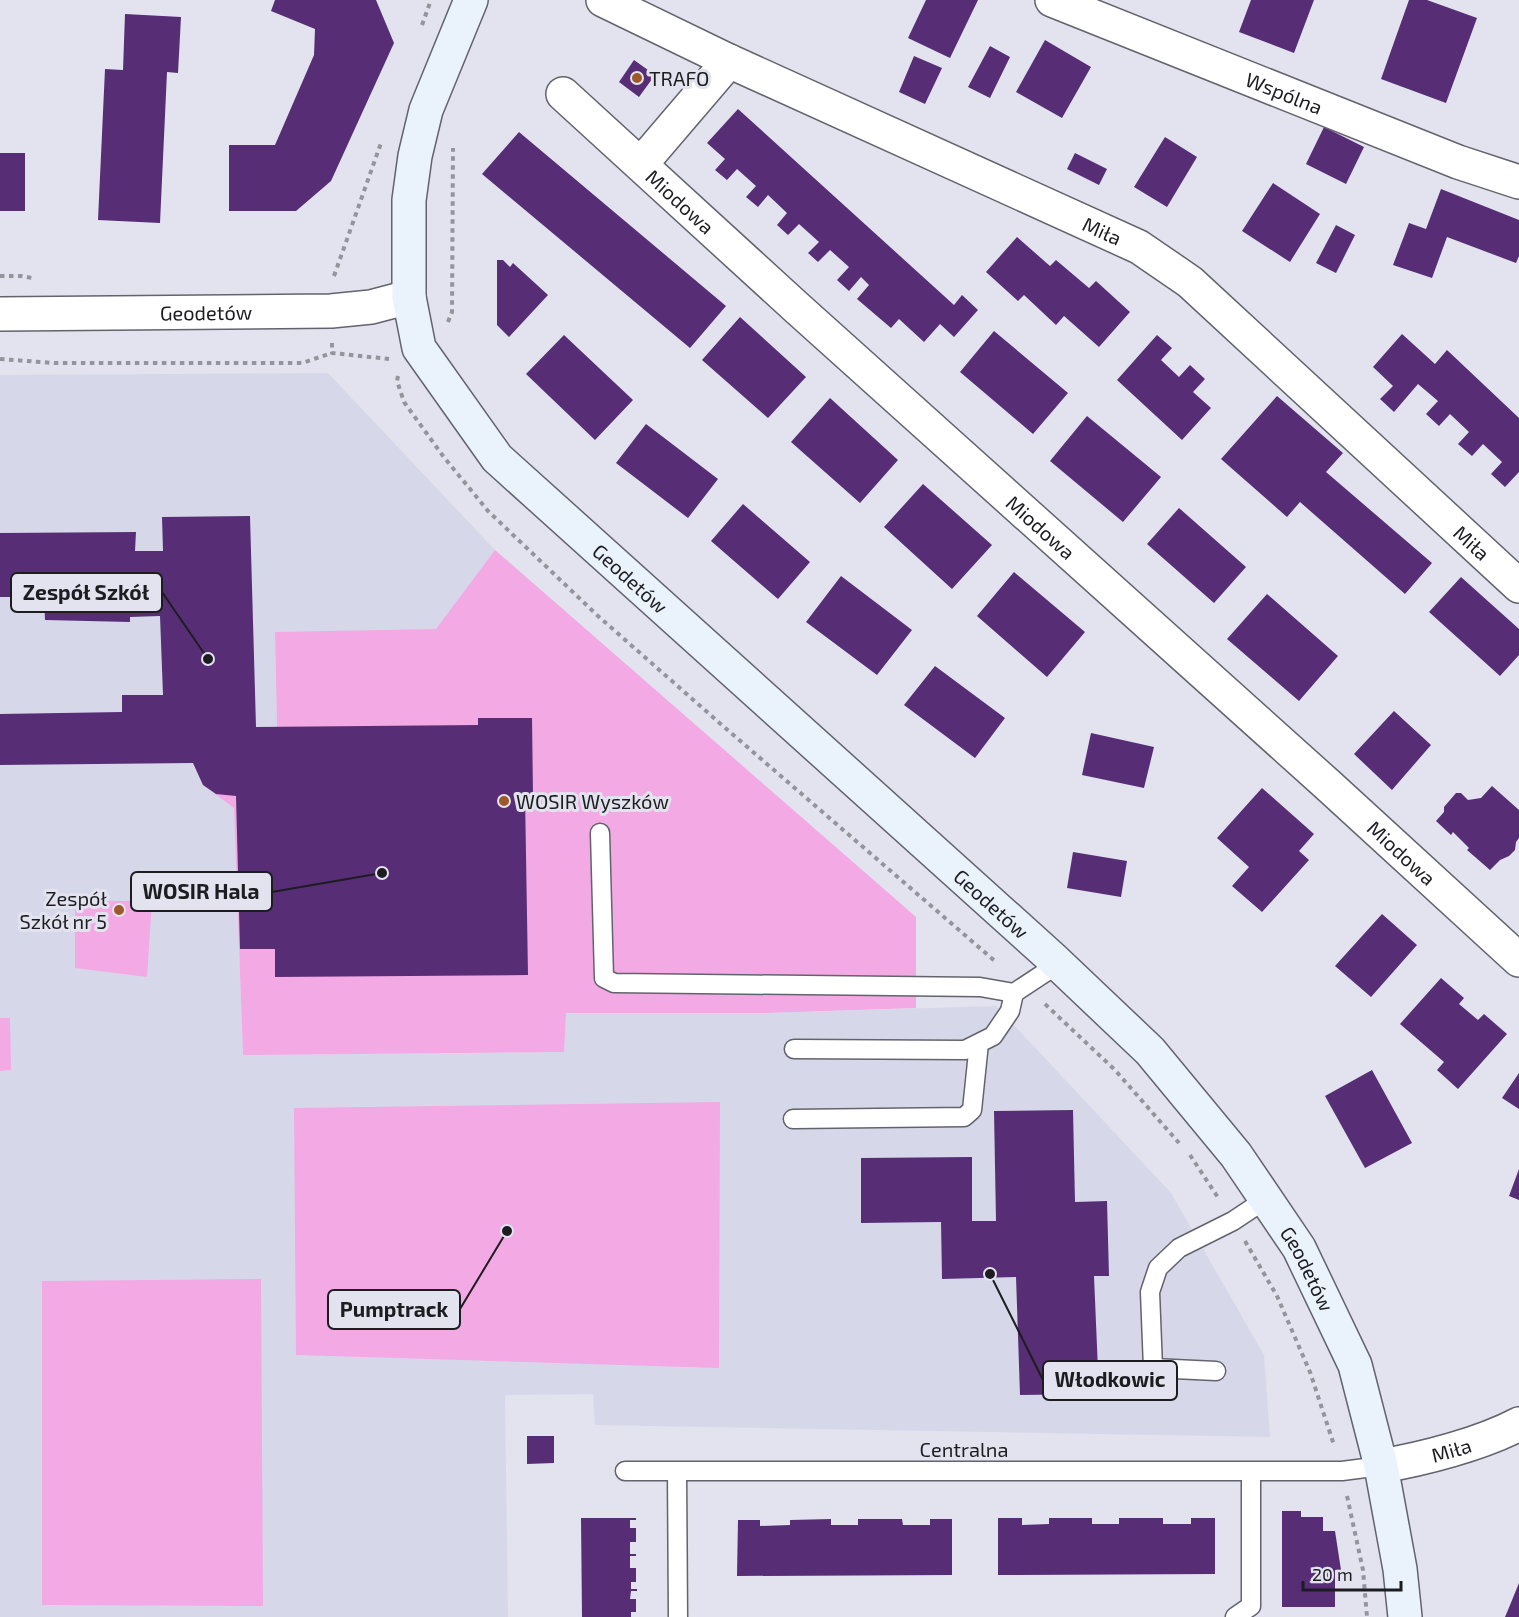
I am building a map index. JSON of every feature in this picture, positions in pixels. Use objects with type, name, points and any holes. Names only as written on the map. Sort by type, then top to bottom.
[{"type":"street","name":"Geodetów","points":[[471,0],[426,110],[415,156],[409,200],[409,297],[419,348],[497,458],[1058,964],[1150,1051],[1236,1155],[1299,1248],[1354,1365],[1381,1466],[1400,1569],[1405,1617]]},
{"type":"street","name":"Miła","points":[[603,0],[729,61],[1139,247],[1190,282],[1519,586]]},
{"type":"street","name":"Wspólna","points":[[1052,0],[1458,162],[1519,182]]},
{"type":"street","points":[[641,164],[729,61]]},
{"type":"street","name":"Miodowa","points":[[563,94],[796,308],[1328,784],[1519,960]]},
{"type":"street","name":"Geodetów","points":[[0,314],[331,311],[371,307],[409,297]]},
{"type":"street","name":"Miła","points":[[1381,1466],[1401,1463],[1497,1436],[1519,1424]]},
{"type":"lane","points":[[600,834],[604,978],[614,983],[980,987],[1014,993],[1058,964]]},
{"type":"lane","points":[[794,1049],[965,1050],[993,1036],[1010,1011],[1014,993]]},
{"type":"lane","points":[[793,1119],[964,1117],[972,1110],[979,1043]]},
{"type":"lane","points":[[1216,1371],[1153,1368],[1150,1292],[1158,1268],[1169,1256],[1179,1248],[1233,1221],[1266,1199]]},
{"type":"lane","name":"Centralna","points":[[625,1471],[1342,1472],[1381,1466]]},
{"type":"lane","points":[[678,1471],[678,1617]]},
{"type":"lane","points":[[1235,1617],[1251,1606],[1251,1472]]},
{"type":"path","points":[[419,33],[431,0]]},
{"type":"path","points":[[330,276],[335,276],[385,133]]},
{"type":"path","points":[[445,330],[452,312],[453,142]]},
{"type":"path","points":[[0,276],[21,276],[38,280]]},
{"type":"path","points":[[331,333],[332,353]]},
{"type":"path","points":[[0,359],[54,363],[302,363],[332,353],[390,359]]},
{"type":"path","points":[[399,371],[397,381],[405,402],[443,456],[488,511],[598,616],[998,964]]},
{"type":"path","points":[[1048,1007],[1115,1070],[1182,1146]]},
{"type":"path","points":[[1189,1154],[1233,1221],[1277,1296],[1310,1372],[1342,1472],[1363,1570],[1367,1617]]},
{"type":"shaded area","name":"Zespół Szkół nr 5","points":[[328,373],[495,550],[437,629],[275,633],[277,728],[256,727],[203,785],[234,807],[243,1055],[563,1052],[565,1013],[766,1013],[996,1006],[1171,1193],[1264,1355],[1270,1437],[595,1425],[593,1394],[505,1395],[508,1617],[0,1617],[0,375]]},
{"type":"shaded area","name":"WOSIR Wyszków","points":[[495,550],[916,917],[916,1008],[766,1013],[566,1013],[564,1052],[243,1055],[234,808],[203,785],[193,763],[277,727],[275,632],[436,629]]},
{"type":"shaded area","points":[[75,901],[152,901],[147,977],[75,968]]},
{"type":"shaded area","points":[[0,1018],[10,1018],[11,1070],[0,1071]]},
{"type":"shaded area","points":[[720,1102],[719,1368],[296,1355],[294,1108]]},
{"type":"shaded area","points":[[261,1279],[263,1606],[42,1605],[42,1281]]},
{"type":"building","points":[[275,0],[376,0],[394,43],[331,181],[296,211],[229,211],[229,145],[275,145],[314,55],[315,29],[271,11]]},
{"type":"building","points":[[926,0],[978,0],[950,58],[908,38]]},
{"type":"building","points":[[1251,0],[1314,0],[1294,53],[1239,32]]},
{"type":"building","points":[[1409,0],[1427,0],[1477,18],[1446,103],[1381,79]]},
{"type":"building","points":[[125,14],[181,17],[178,73],[167,72],[160,223],[98,220],[105,69],[123,70]]},
{"type":"building","points":[[1045,40],[1091,67],[1062,118],[1016,92]]},
{"type":"building","points":[[990,46],[1010,57],[990,98],[968,87]]},
{"type":"building","points":[[914,56],[942,68],[925,104],[899,92]]},
{"type":"building","name":"TRAFO","points":[[634,60],[655,75],[639,97],[619,82]]},
{"type":"building","points":[[738,109],[954,305],[962,295],[978,310],[954,337],[940,324],[924,342],[899,319],[891,328],[857,299],[869,285],[861,277],[849,291],[837,280],[849,267],[830,250],[818,262],[808,253],[819,242],[799,224],[788,235],[777,225],[787,213],[768,195],[758,207],[746,197],[756,186],[737,169],[727,180],[715,170],[725,159],[707,143]]},
{"type":"building","points":[[1324,127],[1364,147],[1346,184],[1306,164]]},
{"type":"building","points":[[519,132],[726,306],[690,348],[482,174]]},
{"type":"building","points":[[1165,137],[1197,157],[1167,207],[1134,187]]},
{"type":"building","points":[[0,153],[25,153],[25,211],[0,211]]},
{"type":"building","points":[[1075,153],[1107,169],[1099,185],[1067,169]]},
{"type":"building","points":[[1273,183],[1320,214],[1290,262],[1242,231]]},
{"type":"building","points":[[1441,189],[1519,220],[1519,256],[1516,263],[1447,237],[1432,278],[1393,265],[1409,223],[1426,229]]},
{"type":"building","points":[[1336,225],[1355,235],[1336,273],[1316,263]]},
{"type":"building","points":[[1017,237],[1050,266],[1056,260],[1089,288],[1096,281],[1130,312],[1099,347],[1064,316],[1056,325],[1024,295],[1018,301],[986,272]]},
{"type":"building","points":[[497,260],[503,260],[510,267],[513,263],[548,295],[509,337],[497,325]]},
{"type":"building","points":[[740,317],[806,377],[768,418],[702,360]]},
{"type":"building","points":[[994,331],[1068,393],[1033,434],[960,372]]},
{"type":"building","points":[[1402,334],[1435,364],[1447,350],[1519,418],[1519,472],[1505,487],[1491,474],[1502,462],[1483,444],[1472,456],[1458,444],[1469,432],[1450,414],[1439,426],[1426,414],[1438,401],[1418,384],[1394,412],[1380,399],[1393,386],[1373,367]]},
{"type":"building","points":[[564,335],[633,400],[595,440],[526,374]]},
{"type":"building","points":[[1157,335],[1172,348],[1161,360],[1179,377],[1190,365],[1205,379],[1193,392],[1211,408],[1182,440],[1117,380]]},
{"type":"building","points":[[1277,396],[1343,453],[1326,472],[1432,563],[1405,594],[1300,502],[1287,517],[1221,459]]},
{"type":"building","points":[[830,398],[898,460],[860,503],[791,442]]},
{"type":"building","points":[[1087,416],[1161,477],[1123,522],[1050,461]]},
{"type":"building","points":[[646,424],[718,479],[688,518],[616,463]]},
{"type":"building","points":[[923,484],[992,545],[952,589],[884,527]]},
{"type":"building","points":[[743,504],[810,562],[778,599],[711,541]]},
{"type":"building","points":[[1179,508],[1246,567],[1214,603],[1147,544]]},
{"type":"building","points":[[250,516],[256,727],[478,725],[478,718],[532,718],[533,795],[525,795],[528,975],[275,977],[275,949],[240,949],[236,796],[216,794],[203,785],[193,763],[0,765],[0,714],[122,712],[122,695],[163,695],[160,616],[130,617],[130,622],[45,620],[44,597],[0,597],[0,533],[136,532],[135,551],[163,551],[162,517]]},
{"type":"building","points":[[1014,572],[1085,632],[1047,677],[977,616]]},
{"type":"building","points":[[841,576],[912,630],[877,675],[806,622]]},
{"type":"building","points":[[1461,577],[1519,629],[1519,655],[1500,676],[1429,612]]},
{"type":"building","points":[[1267,594],[1338,656],[1299,701],[1227,639]]},
{"type":"building","points":[[935,666],[1005,718],[975,758],[904,705]]},
{"type":"building","points":[[1394,711],[1431,745],[1392,790],[1354,754]]},
{"type":"building","points":[[1091,733],[1154,747],[1144,788],[1082,775]]},
{"type":"building","points":[[1492,786],[1519,810],[1519,838],[1515,850],[1490,870],[1467,850],[1469,848],[1453,832],[1451,835],[1436,821],[1456,793],[1461,793],[1468,800],[1481,798]]},
{"type":"building","points":[[1262,788],[1314,834],[1299,851],[1309,860],[1262,912],[1232,886],[1249,867],[1217,838]]},
{"type":"building","points":[[1073,852],[1127,861],[1121,897],[1067,888]]},
{"type":"building","points":[[1382,914],[1417,945],[1371,997],[1335,966]]},
{"type":"building","points":[[1441,978],[1464,998],[1459,1004],[1478,1020],[1484,1014],[1507,1034],[1458,1089],[1437,1070],[1444,1062],[1400,1024]]},
{"type":"building","points":[[1372,1070],[1412,1143],[1365,1168],[1325,1096]]},
{"type":"building","points":[[1519,1073],[1519,1109],[1502,1098]]},
{"type":"building","points":[[1073,1110],[1075,1202],[1107,1201],[1109,1276],[1094,1276],[1099,1394],[1020,1395],[1016,1277],[942,1279],[941,1222],[861,1223],[861,1158],[972,1157],[972,1221],[996,1221],[994,1111]]},
{"type":"building","points":[[1519,1169],[1519,1200],[1509,1196]]},
{"type":"building","points":[[527,1436],[554,1436],[554,1463],[527,1464]]},
{"type":"building","points":[[1282,1511],[1301,1511],[1301,1517],[1323,1517],[1323,1531],[1335,1531],[1341,1570],[1335,1570],[1335,1607],[1282,1607]]},
{"type":"building","points":[[581,1518],[636,1518],[636,1520],[630,1520],[630,1528],[636,1528],[636,1542],[630,1542],[630,1554],[636,1554],[636,1556],[630,1556],[630,1568],[636,1568],[636,1582],[631,1582],[631,1589],[637,1589],[637,1591],[631,1591],[630,1599],[636,1599],[636,1612],[631,1612],[631,1617],[582,1617]]},
{"type":"building","points":[[998,1518],[1022,1518],[1022,1525],[1049,1524],[1049,1518],[1092,1518],[1092,1524],[1119,1524],[1119,1518],[1163,1518],[1163,1524],[1191,1524],[1191,1518],[1215,1518],[1215,1574],[998,1575]]},
{"type":"building","points":[[831,1519],[831,1525],[858,1525],[858,1519],[902,1519],[903,1525],[930,1525],[930,1519],[952,1519],[952,1575],[737,1576],[738,1520],[760,1520],[760,1526],[790,1525],[790,1520]]},
{"type":"building","points":[[1519,1583],[1519,1617],[1505,1617],[1508,1610]]},
{"type":"place","name":"TRAFO","points":[[637,78]]},
{"type":"place","name":"Zespół Szkół","points":[[208,659]]},
{"type":"place","name":"WOSIR Wyszków","points":[[504,801]]},
{"type":"place","name":"WOSIR Hala","points":[[382,873]]},
{"type":"place","name":"Zespół Szkół nr 5","points":[[119,910]]},
{"type":"place","name":"Pumptrack","points":[[507,1231]]},
{"type":"place","name":"Włodkowic","points":[[990,1274]]}]
